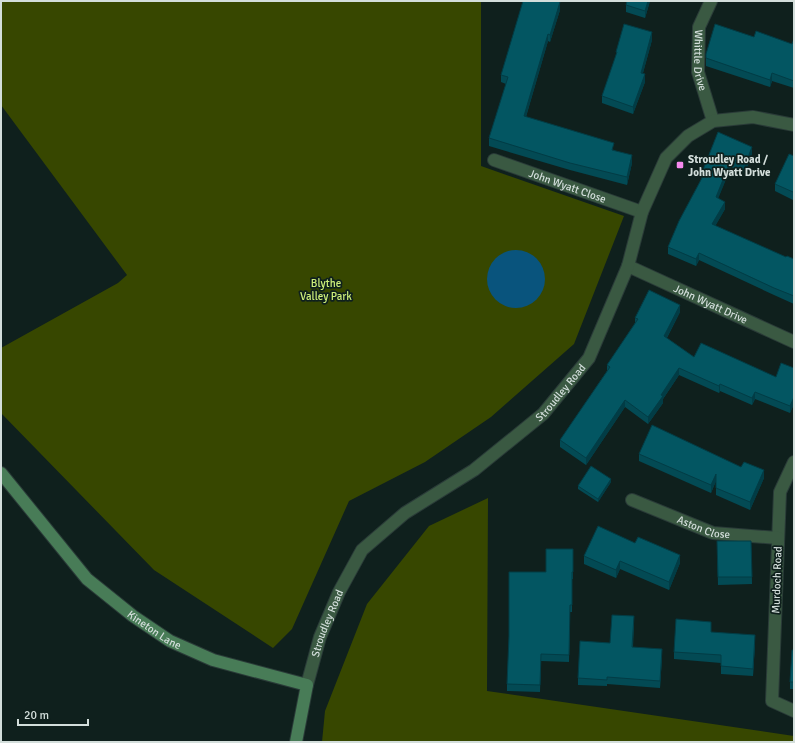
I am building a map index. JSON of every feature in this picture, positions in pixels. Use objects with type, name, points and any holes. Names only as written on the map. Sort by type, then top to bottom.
[{"type":"street","name":"Whittle Drive","points":[[711,1],[699,27],[698,72],[712,121]]},
{"type":"street","name":"Stroudley Road","points":[[306,685],[320,637],[339,592],[362,550],[405,513],[474,470],[543,414],[589,358],[628,266],[642,212],[666,158],[688,136],[712,121],[752,117],[794,125]]},
{"type":"street","name":"John Wyatt Close","points":[[494,160],[642,212]]},
{"type":"street","name":"John Wyatt Drive","points":[[628,266],[794,342]]},
{"type":"street","name":"Murdoch Road","points":[[794,462],[780,492],[772,701],[794,711]]},
{"type":"street","name":"Kineton Lane","points":[[1,473],[87,579],[133,616],[170,641],[213,660],[306,685]]},
{"type":"street","name":"Aston Close","points":[[632,500],[713,533],[778,538]]},
{"type":"street","points":[[296,742],[306,685]]},
{"type":"green space","name":"Blythe Valley Park","points":[[1,1],[481,1],[481,166],[624,216],[574,344],[491,417],[425,462],[349,501],[292,629],[273,648],[154,570],[1,413],[1,348],[118,283],[127,275],[1,105]]},
{"type":"green space","points":[[488,498],[487,691],[794,736],[794,742],[322,742],[325,711],[367,604],[429,526]]},
{"type":"water","points":[[510,250],[522,250],[537,258],[545,273],[545,285],[537,300],[522,308],[510,308],[495,300],[487,285],[487,273],[495,258]]},
{"type":"building","points":[[523,1],[560,2],[550,35],[548,34],[524,116],[614,143],[612,150],[632,155],[627,177],[570,163],[489,138],[508,77],[501,75]]},
{"type":"building","points":[[627,1],[648,1],[645,11],[626,5]]},
{"type":"building","points":[[624,24],[652,32],[641,73],[645,74],[633,107],[602,96],[617,52]]},
{"type":"building","points":[[715,24],[754,37],[756,31],[792,44],[794,39],[794,81],[772,73],[770,80],[706,58]]},
{"type":"building","points":[[718,132],[752,147],[745,165],[731,160],[716,197],[725,202],[712,224],[786,257],[787,256],[794,259],[794,296],[699,253],[696,259],[668,247],[679,221],[703,176],[701,175]]},
{"type":"building","points":[[789,154],[794,156],[793,192],[775,184]]},
{"type":"building","points":[[649,290],[680,305],[664,336],[694,357],[701,343],[776,377],[781,363],[794,368],[794,397],[790,406],[755,392],[752,398],[720,384],[719,386],[679,368],[661,395],[663,396],[648,417],[625,400],[586,458],[560,440],[610,367],[607,365],[638,319],[635,318]]},
{"type":"building","points":[[652,425],[741,467],[744,462],[764,470],[750,502],[716,488],[716,474],[711,485],[639,454]]},
{"type":"building","points":[[591,466],[611,479],[598,499],[578,486]]},
{"type":"building","points":[[598,526],[635,543],[638,537],[680,555],[669,582],[620,561],[616,570],[584,556]]},
{"type":"building","points":[[717,541],[751,541],[752,577],[718,577]]},
{"type":"building","points":[[546,549],[573,549],[569,655],[541,654],[540,685],[507,684],[509,572],[546,572]]},
{"type":"building","points":[[612,615],[634,616],[632,647],[662,649],[660,681],[607,677],[607,680],[578,678],[580,641],[610,643]]},
{"type":"building","points":[[676,619],[711,622],[711,632],[755,635],[753,669],[721,666],[721,655],[674,652]]},
{"type":"building","points":[[792,650],[794,650],[794,682],[790,682]]},
{"type":"place","name":"Stroudley Road / John Wyatt Drive","points":[[680,165]]}]
